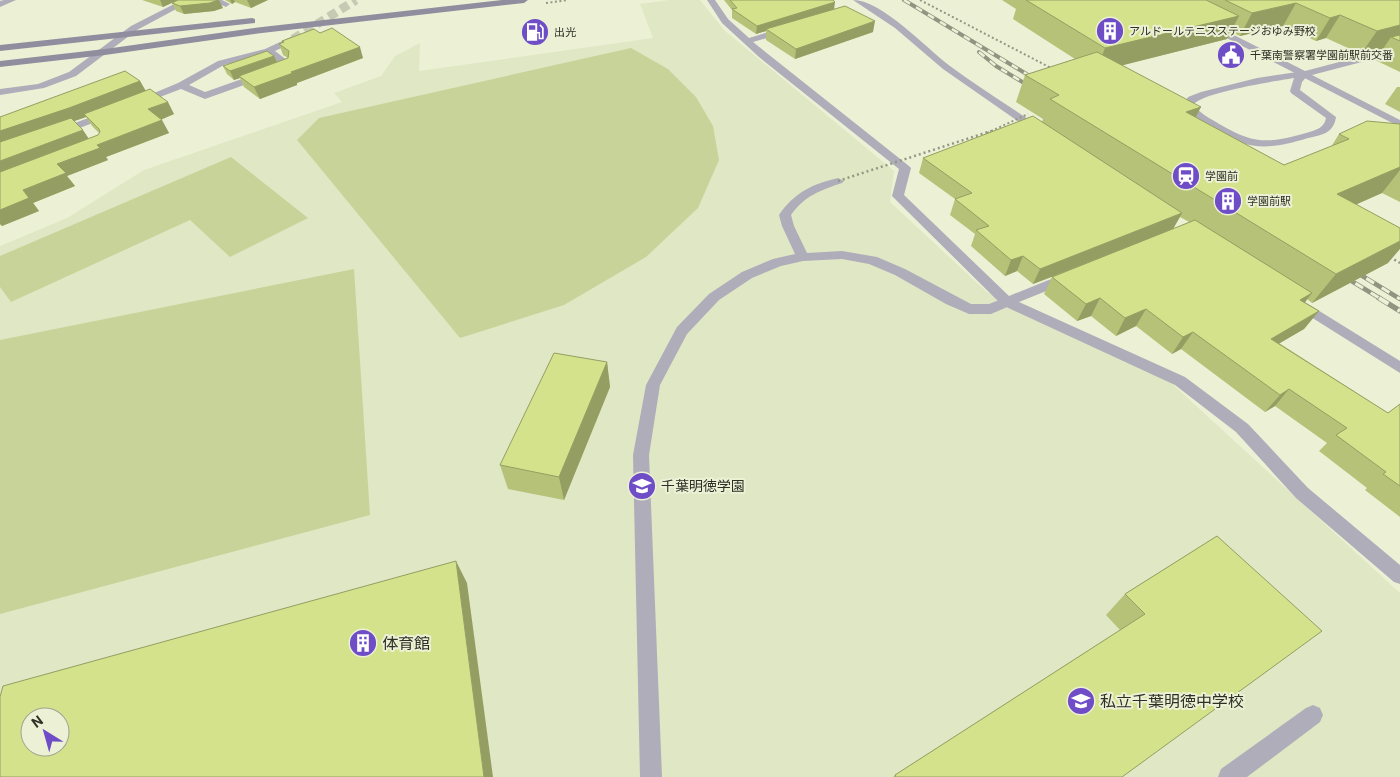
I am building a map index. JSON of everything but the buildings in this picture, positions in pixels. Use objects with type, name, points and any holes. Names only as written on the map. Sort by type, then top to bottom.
[{"type":"street","points":[[0,4],[12,0]]},
{"type":"street","points":[[0,92],[20,91],[66,78],[105,52],[127,34],[172,7],[189,0]]},
{"type":"street","points":[[214,0],[226,4]]},
{"type":"street","points":[[0,48],[440,0]]},
{"type":"street","points":[[0,64],[105,52],[262,30],[524,0]]},
{"type":"street","points":[[711,0],[725,21],[762,55],[905,168],[898,196],[1006,302],[1180,381],[1242,428],[1302,493],[1400,576]]},
{"type":"street","points":[[860,4],[898,26],[946,67],[1047,137]]},
{"type":"street","points":[[1202,22],[1400,124]]},
{"type":"street","points":[[748,42],[793,28]]},
{"type":"street","points":[[46,137],[86,127],[123,108],[181,85],[221,63],[268,51],[293,39]]},
{"type":"street","points":[[1304,74],[1297,81],[1295,91],[1300,97],[1331,117],[1330,124],[1323,130],[1268,146],[1253,145],[1238,140],[1194,113],[1188,105],[1192,99],[1204,94],[1257,81],[1304,74],[1400,48]]},
{"type":"street","points":[[181,85],[205,96],[289,66],[268,51]]},
{"type":"street","points":[[803,257],[788,226],[785,215],[792,202],[804,192],[838,181]]},
{"type":"street","points":[[651,777],[641,454],[653,385],[682,330],[714,297],[747,275],[778,262],[803,257],[842,255],[872,260],[900,272],[969,309],[991,309],[1078,273]]},
{"type":"street","points":[[1293,299],[1400,368]]},
{"type":"street","points":[[1229,777],[1314,714]]},
{"type":"path","points":[[920,0],[1050,67]]},
{"type":"path","points":[[1023,111],[1031,116]]},
{"type":"path","points":[[838,181],[998,129],[1028,114]]},
{"type":"path","points":[[1383,253],[1400,263]]},
{"type":"shaded area","name":"千葉明徳学園","points":[[669,0],[700,0],[724,30],[894,171],[890,202],[987,292],[1168,380],[1400,593],[1400,777],[0,777],[0,246],[67,218],[144,170],[342,102],[334,93],[381,76],[395,56],[420,43],[419,71],[653,38],[640,4]]},
{"type":"green space","points":[[631,48],[668,69],[696,97],[713,126],[719,160],[698,208],[646,257],[564,305],[460,338],[297,140],[319,118]]},
{"type":"green space","points":[[231,157],[308,218],[230,257],[190,220],[11,302],[0,287],[0,256]]},
{"type":"green space","points":[[354,269],[370,515],[0,614],[0,340]]},
{"type":"tunnel","points":[[293,39],[356,0]]},
{"type":"railway","points":[[904,0],[1038,81]]},
{"type":"railway","points":[[979,52],[996,66],[1034,89]]},
{"type":"railway","points":[[1351,269],[1400,299]]},
{"type":"railway","points":[[1340,274],[1381,299]]},
{"type":"railway","points":[[1379,298],[1400,311]]},
{"type":"place","name":"アルドールテニスステージおゆみ野校","points":[[1110,31]]},
{"type":"place","name":"出光","points":[[535,32]]},
{"type":"place","name":"千葉南警察署学園前駅前交番","points":[[1231,55]]},
{"type":"place","name":"学園前","points":[[1186,176]]},
{"type":"place","name":"学園前駅","points":[[1228,201]]},
{"type":"place","name":"千葉明徳学園","points":[[642,486]]},
{"type":"place","name":"体育館","points":[[363,643]]},
{"type":"place","name":"私立千葉明徳中学校","points":[[1081,701]]}]
